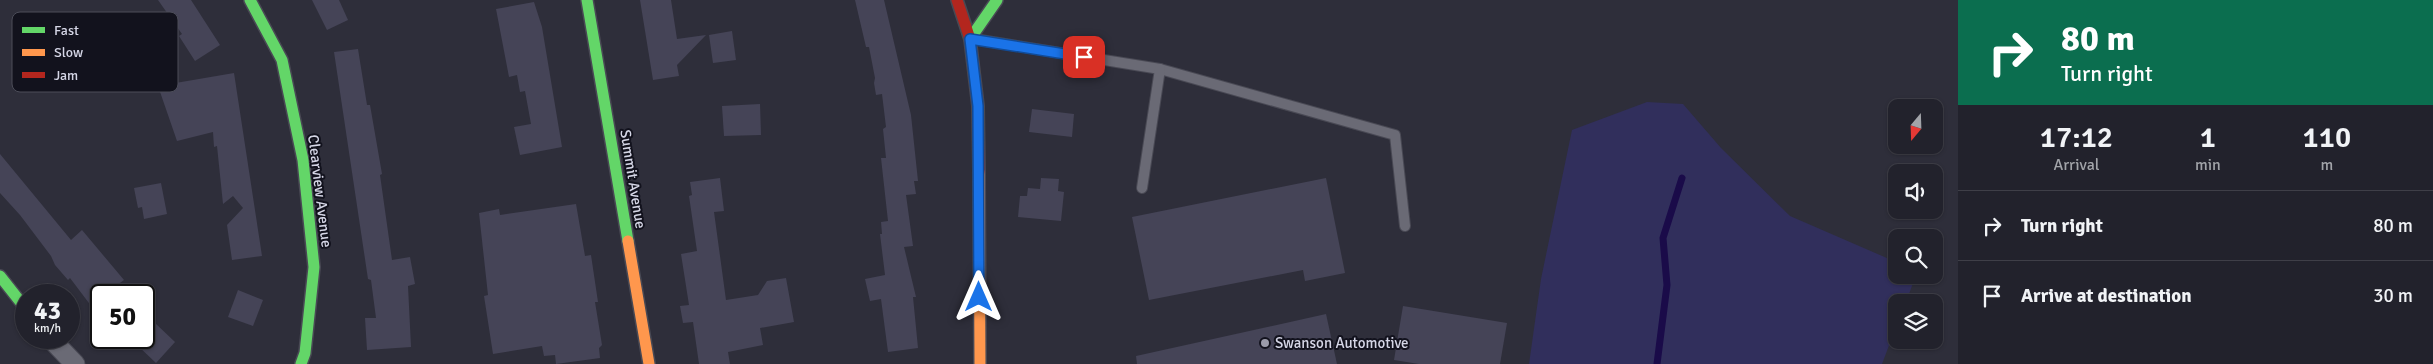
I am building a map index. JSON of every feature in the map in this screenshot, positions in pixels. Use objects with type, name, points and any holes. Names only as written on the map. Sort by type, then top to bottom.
[{"type":"street","name":"Clearview Avenue","points":[[250,0],[282,60],[303,160],[314,267],[305,353],[301,364]]},
{"type":"street","name":"Summit Avenue","points":[[587,0],[649,364]]},
{"type":"street","points":[[957,0],[970,39],[978,106],[980,364]]},
{"type":"street","points":[[970,39],[996,0]]},
{"type":"street","points":[[0,276],[15,295]]},
{"type":"street","points":[[61,349],[75,364]]},
{"type":"lane","points":[[970,39],[1160,69],[1395,135],[1405,226]]},
{"type":"lane","points":[[1142,188],[1160,69]]},
{"type":"shaded area","points":[[1647,102],[1683,104],[1721,148],[1790,216],[1888,259],[1888,284],[1913,284],[1909,294],[1888,294],[1888,348],[1882,364],[1529,364],[1541,279],[1572,130]]},
{"type":"building","points":[[158,0],[191,0],[220,45],[195,61],[179,36],[182,34],[178,28],[178,12],[166,12]]},
{"type":"building","points":[[312,0],[339,0],[348,20],[327,30]]},
{"type":"building","points":[[640,0],[671,0],[677,39],[706,35],[677,65],[679,76],[653,80]]},
{"type":"building","points":[[855,0],[884,0],[911,115],[918,181],[914,181],[916,194],[906,195],[913,246],[904,247],[916,297],[913,297],[918,348],[888,352],[881,299],[870,301],[865,279],[885,275],[880,234],[882,234],[881,222],[888,221],[881,158],[886,158],[883,129],[886,127],[882,94],[876,95],[869,47],[866,47]]},
{"type":"building","points":[[534,2],[542,27],[562,147],[520,155],[514,127],[531,124],[525,91],[520,92],[517,75],[509,77],[496,9]]},
{"type":"building","points":[[732,31],[736,60],[713,63],[709,35]]},
{"type":"building","points":[[358,49],[367,105],[370,105],[382,174],[380,175],[392,260],[410,257],[415,284],[408,286],[411,347],[367,350],[365,318],[376,318],[371,280],[368,279],[334,52]]},
{"type":"building","points":[[234,73],[262,256],[232,260],[227,225],[243,208],[233,196],[223,204],[217,146],[214,147],[213,132],[177,141],[160,92],[178,92],[178,83]]},
{"type":"building","points":[[760,104],[761,135],[724,136],[722,106]]},
{"type":"building","points":[[1032,109],[1074,114],[1072,137],[1029,132]]},
{"type":"building","points":[[0,154],[71,240],[82,230],[124,280],[118,284],[90,284],[90,304],[80,291],[80,284],[75,284],[70,278],[68,280],[55,265],[51,256],[20,215],[0,193]]},
{"type":"building","points":[[720,178],[724,211],[714,212],[726,300],[758,295],[767,281],[786,278],[794,322],[760,328],[763,345],[728,352],[730,364],[699,364],[693,322],[683,323],[680,306],[689,305],[681,254],[697,251],[689,196],[692,195],[690,182]]},
{"type":"building","points":[[1041,178],[1059,179],[1058,191],[1064,192],[1061,221],[1018,217],[1020,196],[1027,196],[1028,188],[1040,189]]},
{"type":"building","points":[[1326,178],[1345,273],[1305,281],[1303,270],[1149,300],[1132,217]]},
{"type":"building","points":[[161,183],[167,214],[144,219],[142,207],[138,208],[134,188]]},
{"type":"building","points":[[576,204],[585,256],[591,255],[598,302],[595,302],[602,345],[599,348],[600,358],[556,364],[555,355],[544,356],[542,346],[493,354],[484,296],[488,295],[479,213],[499,209],[500,215]]},
{"type":"building","points":[[238,290],[263,300],[253,326],[228,317]]},
{"type":"building","points":[[1403,306],[1507,323],[1500,364],[1419,364],[1394,360]]},
{"type":"building","name":"Swanson Automotive","points":[[1326,314],[1337,364],[1137,364],[1136,356]]},
{"type":"building","points":[[155,323],[175,342],[156,363],[141,349],[155,349]]},
{"type":"waterway","points":[[1657,364],[1667,285],[1663,238],[1682,178]]},
{"type":"traffic: fast","points":[[250,0],[282,60],[303,160],[314,267],[305,353],[301,364]]},
{"type":"traffic: fast","points":[[587,0],[628,241]]},
{"type":"traffic: fast","points":[[970,39],[997,0]]},
{"type":"traffic: fast","points":[[0,276],[15,295]]},
{"type":"traffic: slow","points":[[979,172],[980,364]]},
{"type":"traffic: slow","points":[[628,241],[649,364]]},
{"type":"traffic: jam","points":[[957,0],[970,39],[978,106],[979,172]]},
{"type":"place","name":"Swanson Automotive","points":[[1265,343]]},
{"type":"route","points":[[979,297],[980,192],[978,106],[970,39],[1084,57]]}]
